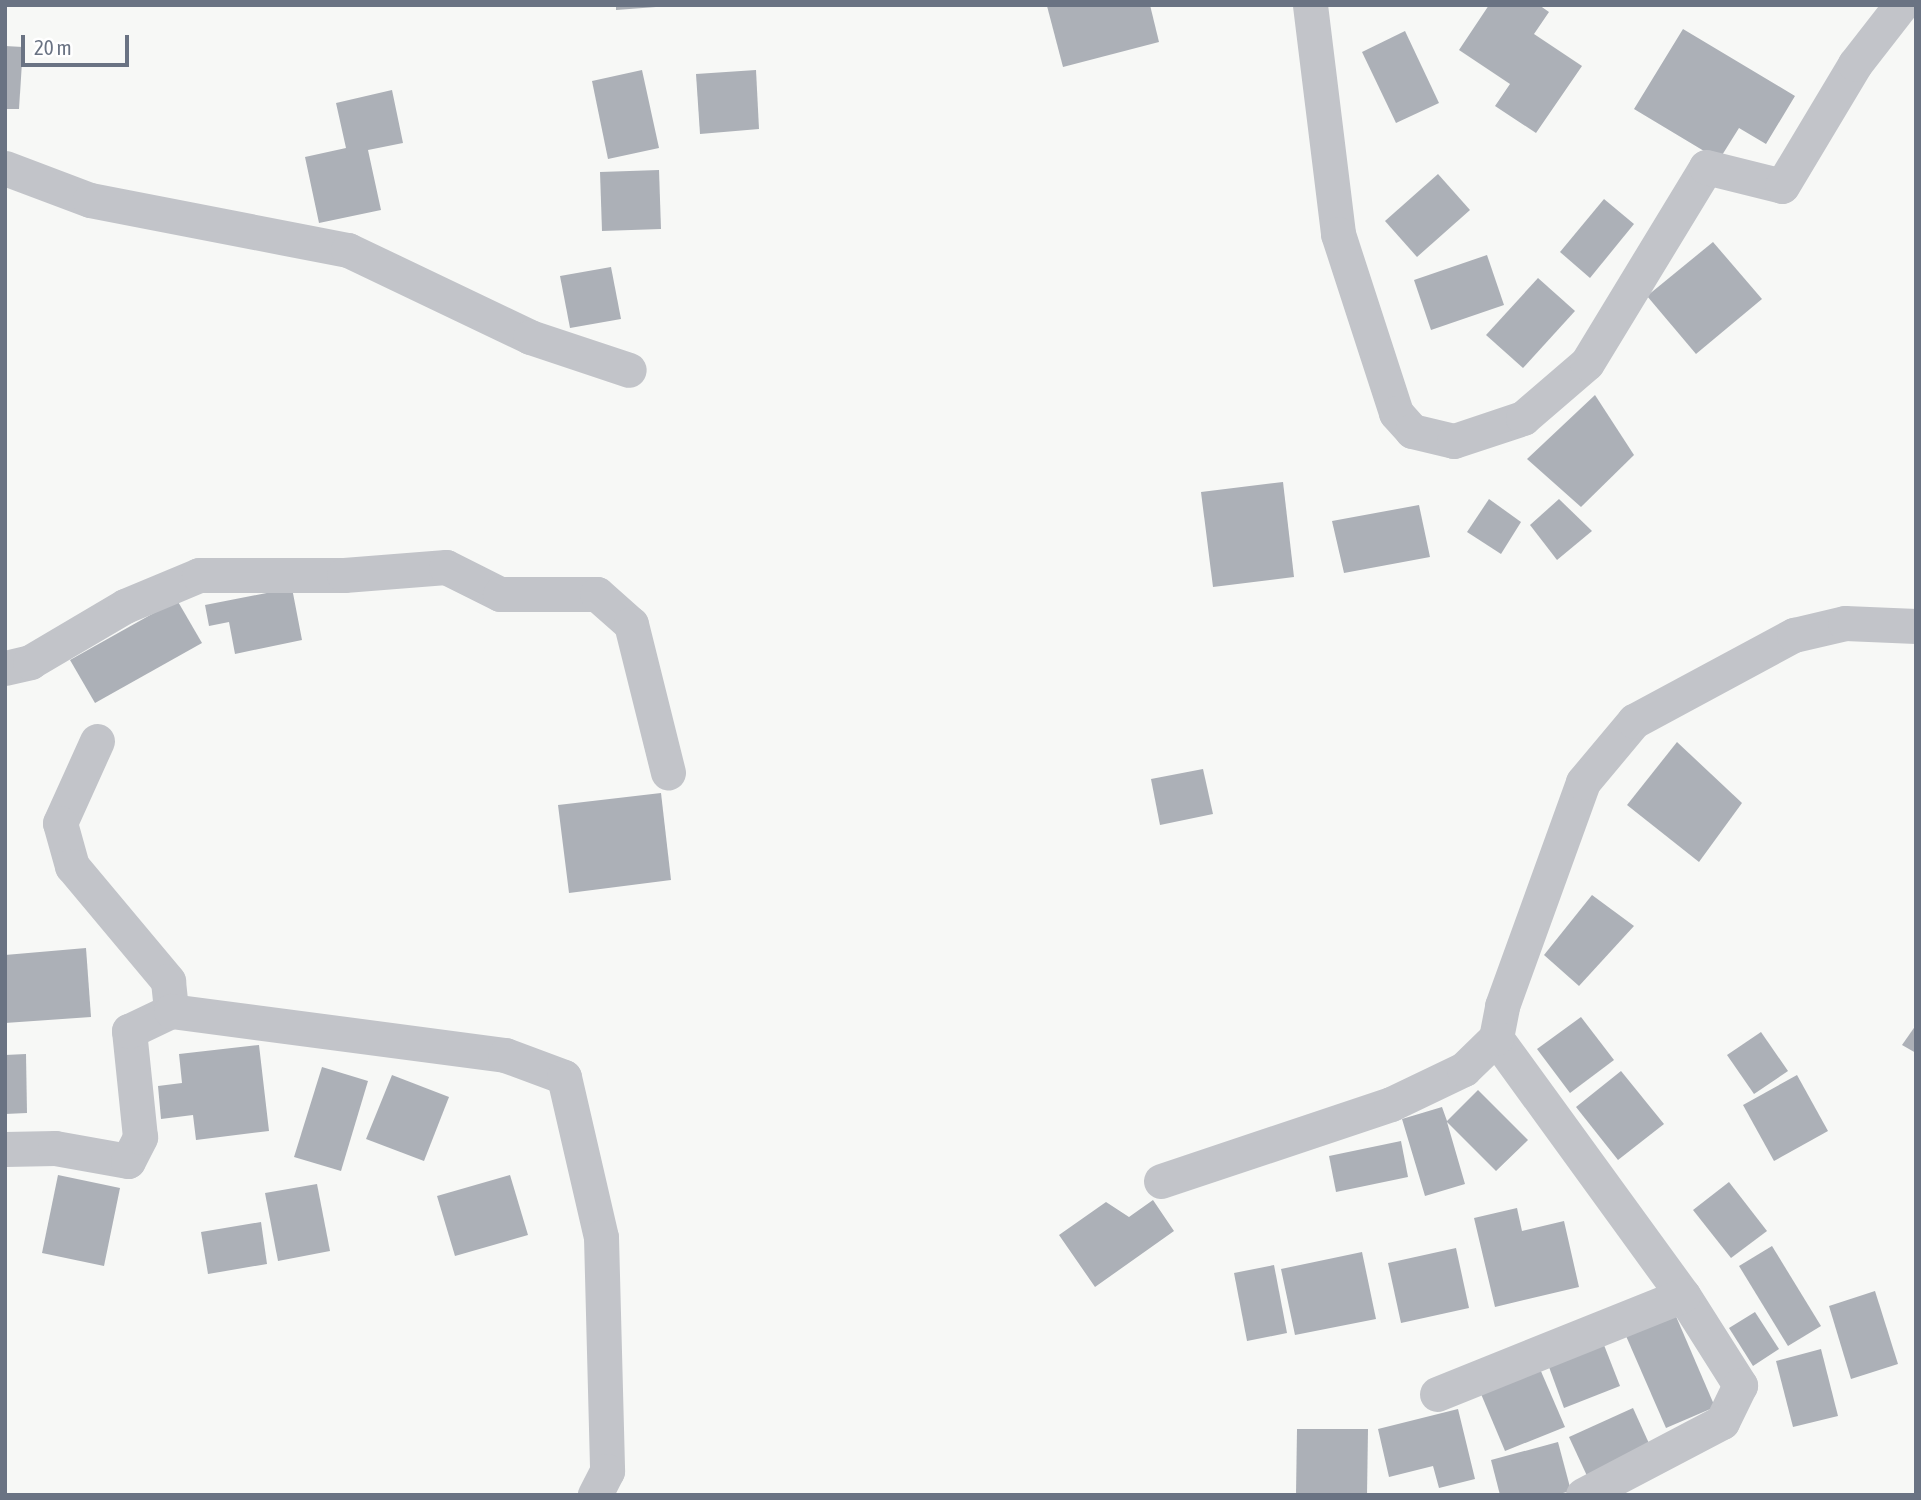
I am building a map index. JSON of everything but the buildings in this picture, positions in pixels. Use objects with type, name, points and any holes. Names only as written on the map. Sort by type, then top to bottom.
[{"type":"street","points":[[1310,5],[1338,233],[1396,412],[1412,431],[1454,441],[1523,418],[1587,363],[1706,167],[1782,186],[1855,64],[1901,5]]},
{"type":"street","points":[[5,169],[90,200],[348,250],[530,337],[629,370]]},
{"type":"street","points":[[5,668],[30,662],[125,606],[199,575],[344,575],[446,567],[500,594],[597,594],[631,624],[668,772]]},
{"type":"street","points":[[1161,1181],[1391,1104],[1464,1069],[1496,1038],[1502,1006],[1583,782],[1634,720],[1794,635],[1845,623],[1916,626]]},
{"type":"street","points":[[97,741],[61,823],[72,866],[168,981],[171,1011]]},
{"type":"street","points":[[5,1149],[54,1148],[128,1161],[140,1137],[129,1031],[171,1011],[505,1055],[564,1077],[601,1237],[607,1471],[595,1495]]},
{"type":"street","points":[[1496,1038],[1683,1294],[1740,1385],[1722,1422],[1583,1495]]},
{"type":"street","points":[[1437,1394],[1683,1294]]}]
